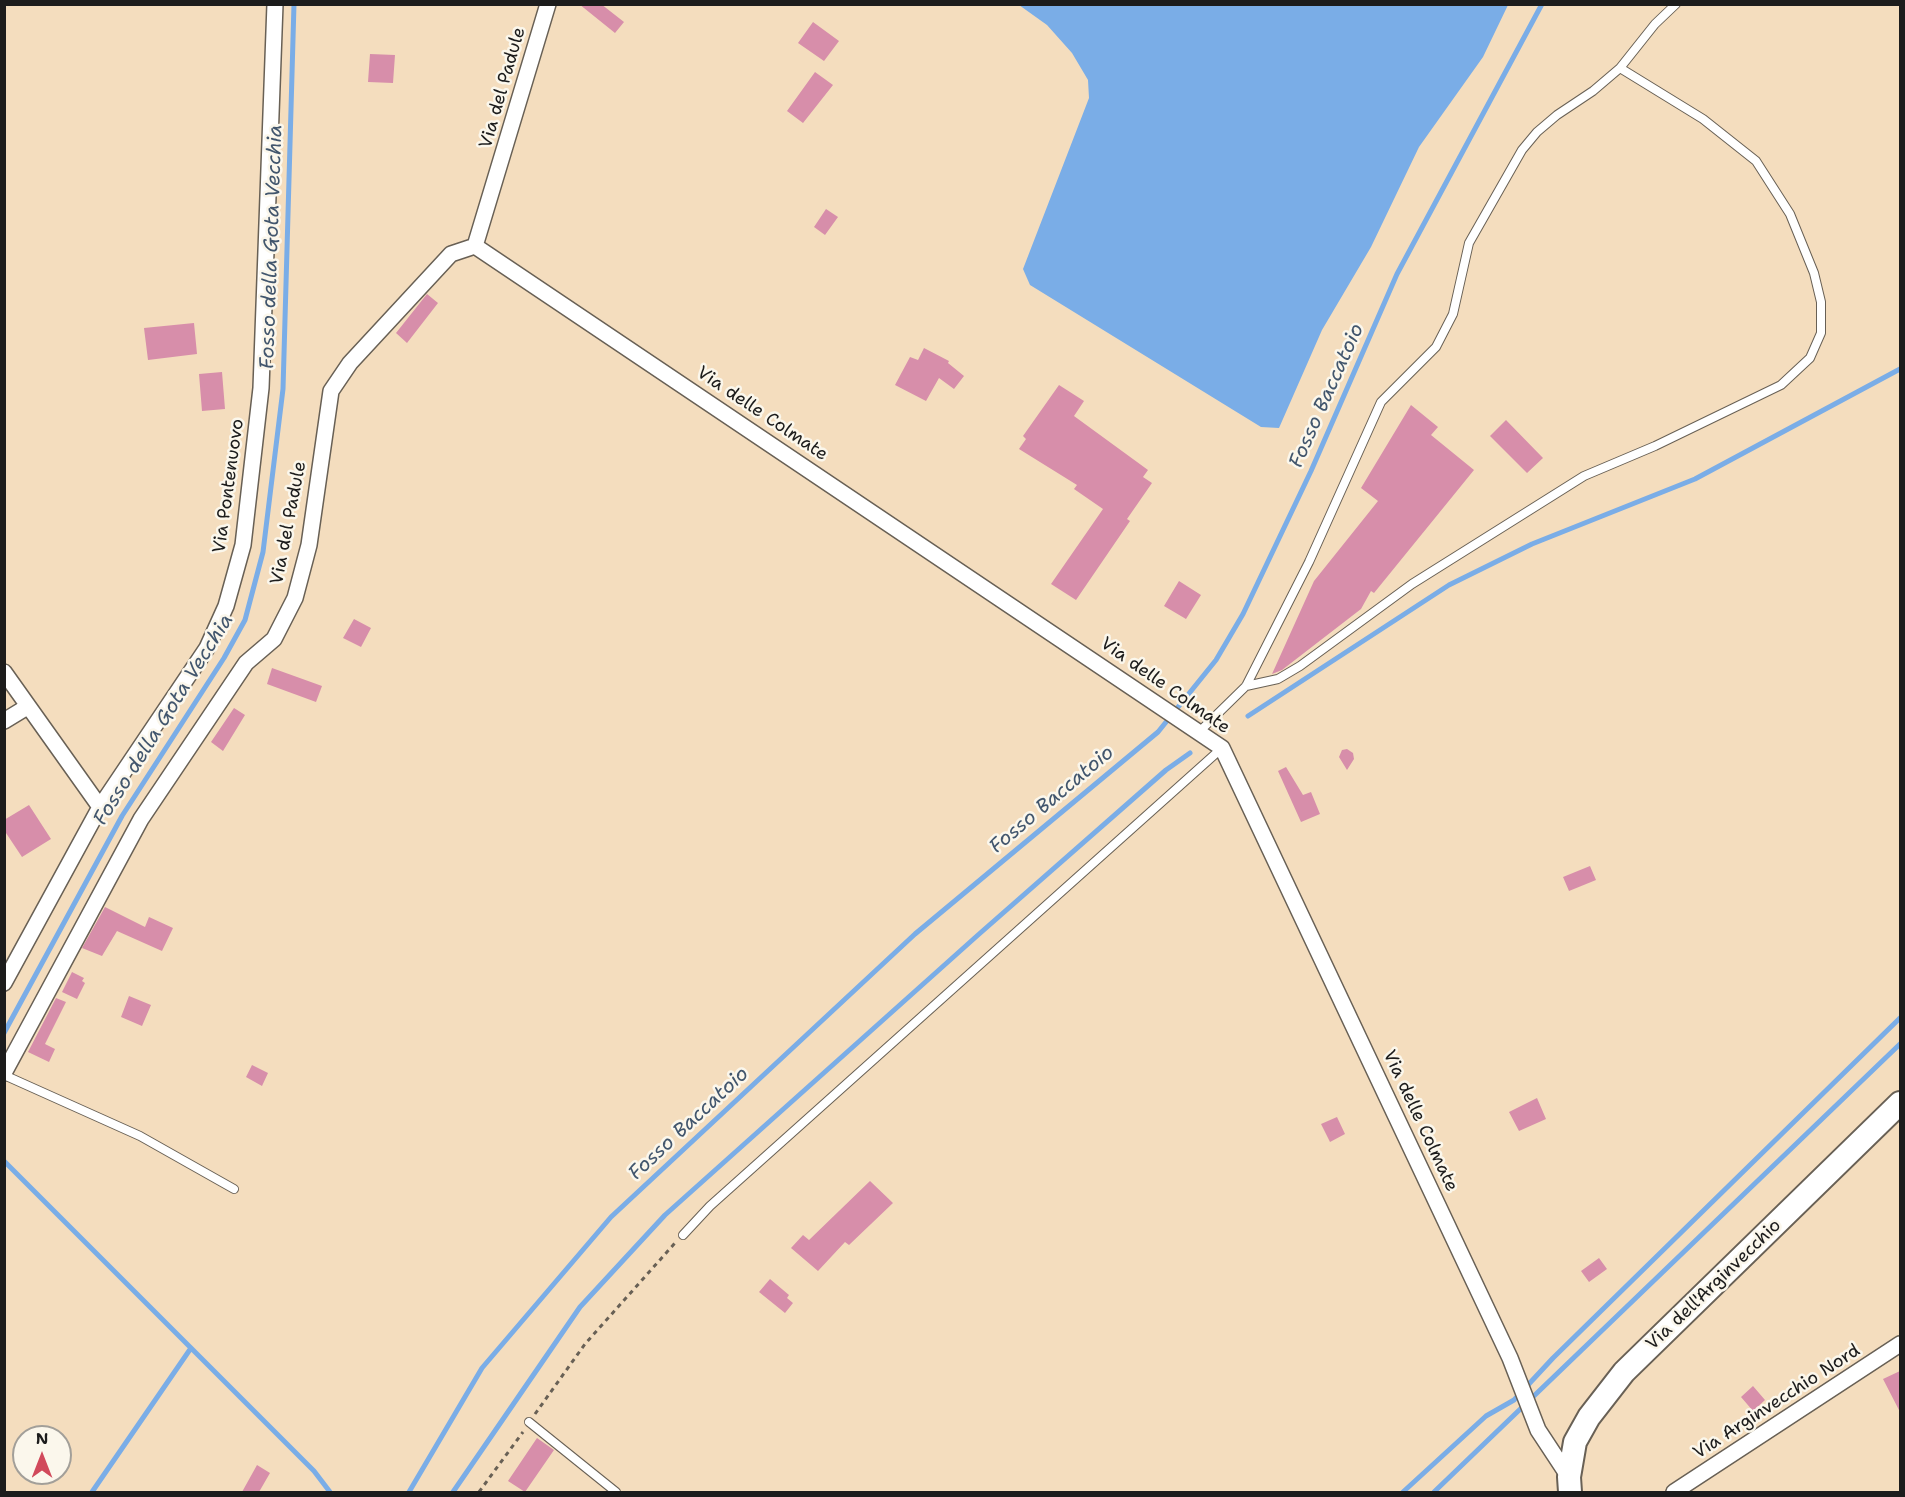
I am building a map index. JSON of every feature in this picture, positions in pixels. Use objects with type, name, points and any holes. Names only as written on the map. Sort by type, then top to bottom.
[{"type":"main road","name":"Via dell'Arginvecchio","points":[[1569,1485],[1575,1442],[1589,1417],[1624,1372],[1900,1103]]},
{"type":"street","name":"Via Pontenuovo","points":[[4,983],[100,807],[207,648],[226,606],[243,545],[261,388],[275,4]]},
{"type":"street","name":"Via del Padule","points":[[4,1074],[141,819],[246,663],[274,639],[295,598],[309,545],[331,391],[350,363],[451,254],[475,246],[548,4]]},
{"type":"street","name":"Via delle Colmate","points":[[475,246],[1157,702],[1221,748],[1510,1358],[1538,1430],[1569,1485]]},
{"type":"street","points":[[4,672],[100,807]]},
{"type":"street","points":[[4,721],[27,707]]},
{"type":"street","name":"Via Arginvecchio Nord","points":[[1674,1492],[1900,1344]]},
{"type":"lane","points":[[1199,732],[1246,686],[1309,562],[1381,402],[1436,347],[1453,314],[1469,243],[1522,150],[1557,114],[1593,92],[1620,68],[1655,24],[1676,4]]},
{"type":"lane","points":[[1246,686],[1278,679],[1300,666],[1413,584],[1584,476],[1665,441],[1781,385],[1810,358],[1821,333],[1821,302],[1814,273],[1790,214],[1756,162],[1703,119],[1620,68]]},
{"type":"lane","points":[[683,1235],[710,1206],[1221,748]]},
{"type":"lane","points":[[4,1074],[140,1136],[234,1189]]},
{"type":"lane","points":[[530,1422],[616,1492]]},
{"type":"path","points":[[479,1492],[585,1344],[683,1235]]},
{"type":"water","points":[[1019,5],[1508,5],[1483,57],[1419,147],[1371,247],[1322,330],[1279,428],[1261,427],[1030,285],[1023,269],[1089,98],[1088,80],[1072,53],[1047,25]]},
{"type":"building","points":[[579,4],[601,4],[624,22],[615,33]]},
{"type":"building","points":[[813,22],[839,41],[824,61],[798,43]]},
{"type":"building","points":[[370,54],[395,55],[393,83],[368,82]]},
{"type":"building","points":[[815,72],[833,85],[803,123],[787,111]]},
{"type":"building","points":[[826,209],[838,217],[825,235],[814,227]]},
{"type":"building","points":[[427,294],[438,303],[407,343],[396,333]]},
{"type":"building","points":[[194,323],[197,354],[148,360],[144,328]]},
{"type":"building","points":[[924,348],[949,361],[948,363],[964,376],[954,389],[939,378],[926,401],[895,385],[910,357],[918,360]]},
{"type":"building","points":[[222,372],[225,409],[202,411],[199,374]]},
{"type":"building","points":[[1059,385],[1084,401],[1074,416],[1148,470],[1143,477],[1152,483],[1127,519],[1130,521],[1076,600],[1051,584],[1103,509],[1074,489],[1077,485],[1019,449],[1026,439],[1023,436]]},
{"type":"building","points":[[1411,405],[1438,427],[1431,435],[1474,470],[1374,593],[1371,591],[1361,609],[1282,670],[1272,674],[1314,581],[1378,501],[1361,488]]},
{"type":"building","points":[[1506,420],[1543,458],[1527,473],[1490,436]]},
{"type":"building","points":[[1179,581],[1201,595],[1186,619],[1164,606]]},
{"type":"building","points":[[354,619],[371,628],[361,647],[343,638]]},
{"type":"building","points":[[272,668],[322,686],[316,702],[267,684]]},
{"type":"building","points":[[234,708],[245,715],[223,751],[211,742]]},
{"type":"building","points":[[1347,749],[1353,753],[1354,759],[1347,770],[1339,757],[1342,750]]},
{"type":"building","points":[[1286,767],[1303,795],[1311,792],[1320,814],[1301,822],[1278,771]]},
{"type":"building","points":[[29,805],[51,839],[22,857],[4,830],[4,820]]},
{"type":"building","points":[[1590,866],[1596,880],[1569,891],[1563,877]]},
{"type":"building","points":[[105,907],[145,927],[149,917],[173,928],[162,951],[117,931],[102,956],[82,948]]},
{"type":"building","points":[[72,972],[84,978],[82,981],[85,983],[77,999],[62,992]]},
{"type":"building","points":[[129,996],[151,1005],[142,1026],[121,1017]]},
{"type":"building","points":[[56,998],[66,1002],[45,1044],[55,1049],[49,1062],[28,1052]]},
{"type":"building","points":[[252,1065],[268,1073],[262,1086],[246,1077]]},
{"type":"building","points":[[1537,1098],[1546,1119],[1519,1131],[1509,1112]]},
{"type":"building","points":[[1337,1117],[1345,1134],[1330,1142],[1321,1124]]},
{"type":"building","points":[[870,1181],[893,1203],[849,1245],[845,1242],[818,1271],[791,1248],[803,1235],[809,1240]]},
{"type":"building","points":[[1599,1258],[1607,1269],[1589,1282],[1581,1271]]},
{"type":"building","points":[[770,1279],[789,1295],[787,1298],[793,1303],[785,1313],[759,1292]]},
{"type":"building","points":[[1900,1371],[1900,1412],[1883,1379]]},
{"type":"building","points":[[1753,1386],[1765,1400],[1753,1411],[1741,1397]]},
{"type":"building","points":[[537,1438],[554,1450],[525,1492],[508,1481]]},
{"type":"building","points":[[257,1465],[270,1473],[259,1492],[242,1492]]},
{"type":"waterway","name":"Fosso della Gota Vecchia","points":[[4,1033],[122,816],[224,658],[245,620],[263,552],[283,389],[294,4]]},
{"type":"waterway","name":"Fosso Baccatoio","points":[[409,1492],[482,1368],[611,1217],[915,934],[1158,732],[1216,660],[1243,614],[1311,471],[1397,274],[1542,4]]},
{"type":"waterway","points":[[1248,716],[1449,585],[1532,544],[1695,479],[1900,369]]},
{"type":"waterway","points":[[453,1492],[580,1307],[665,1215],[978,935],[1166,770],[1190,753]]},
{"type":"waterway","points":[[1403,1492],[1486,1416],[1514,1400],[1553,1358],[1900,1018]]},
{"type":"waterway","points":[[1434,1492],[1900,1044]]},
{"type":"waterway","points":[[4,1161],[314,1471],[330,1492]]},
{"type":"waterway","points":[[92,1492],[191,1348]]}]
